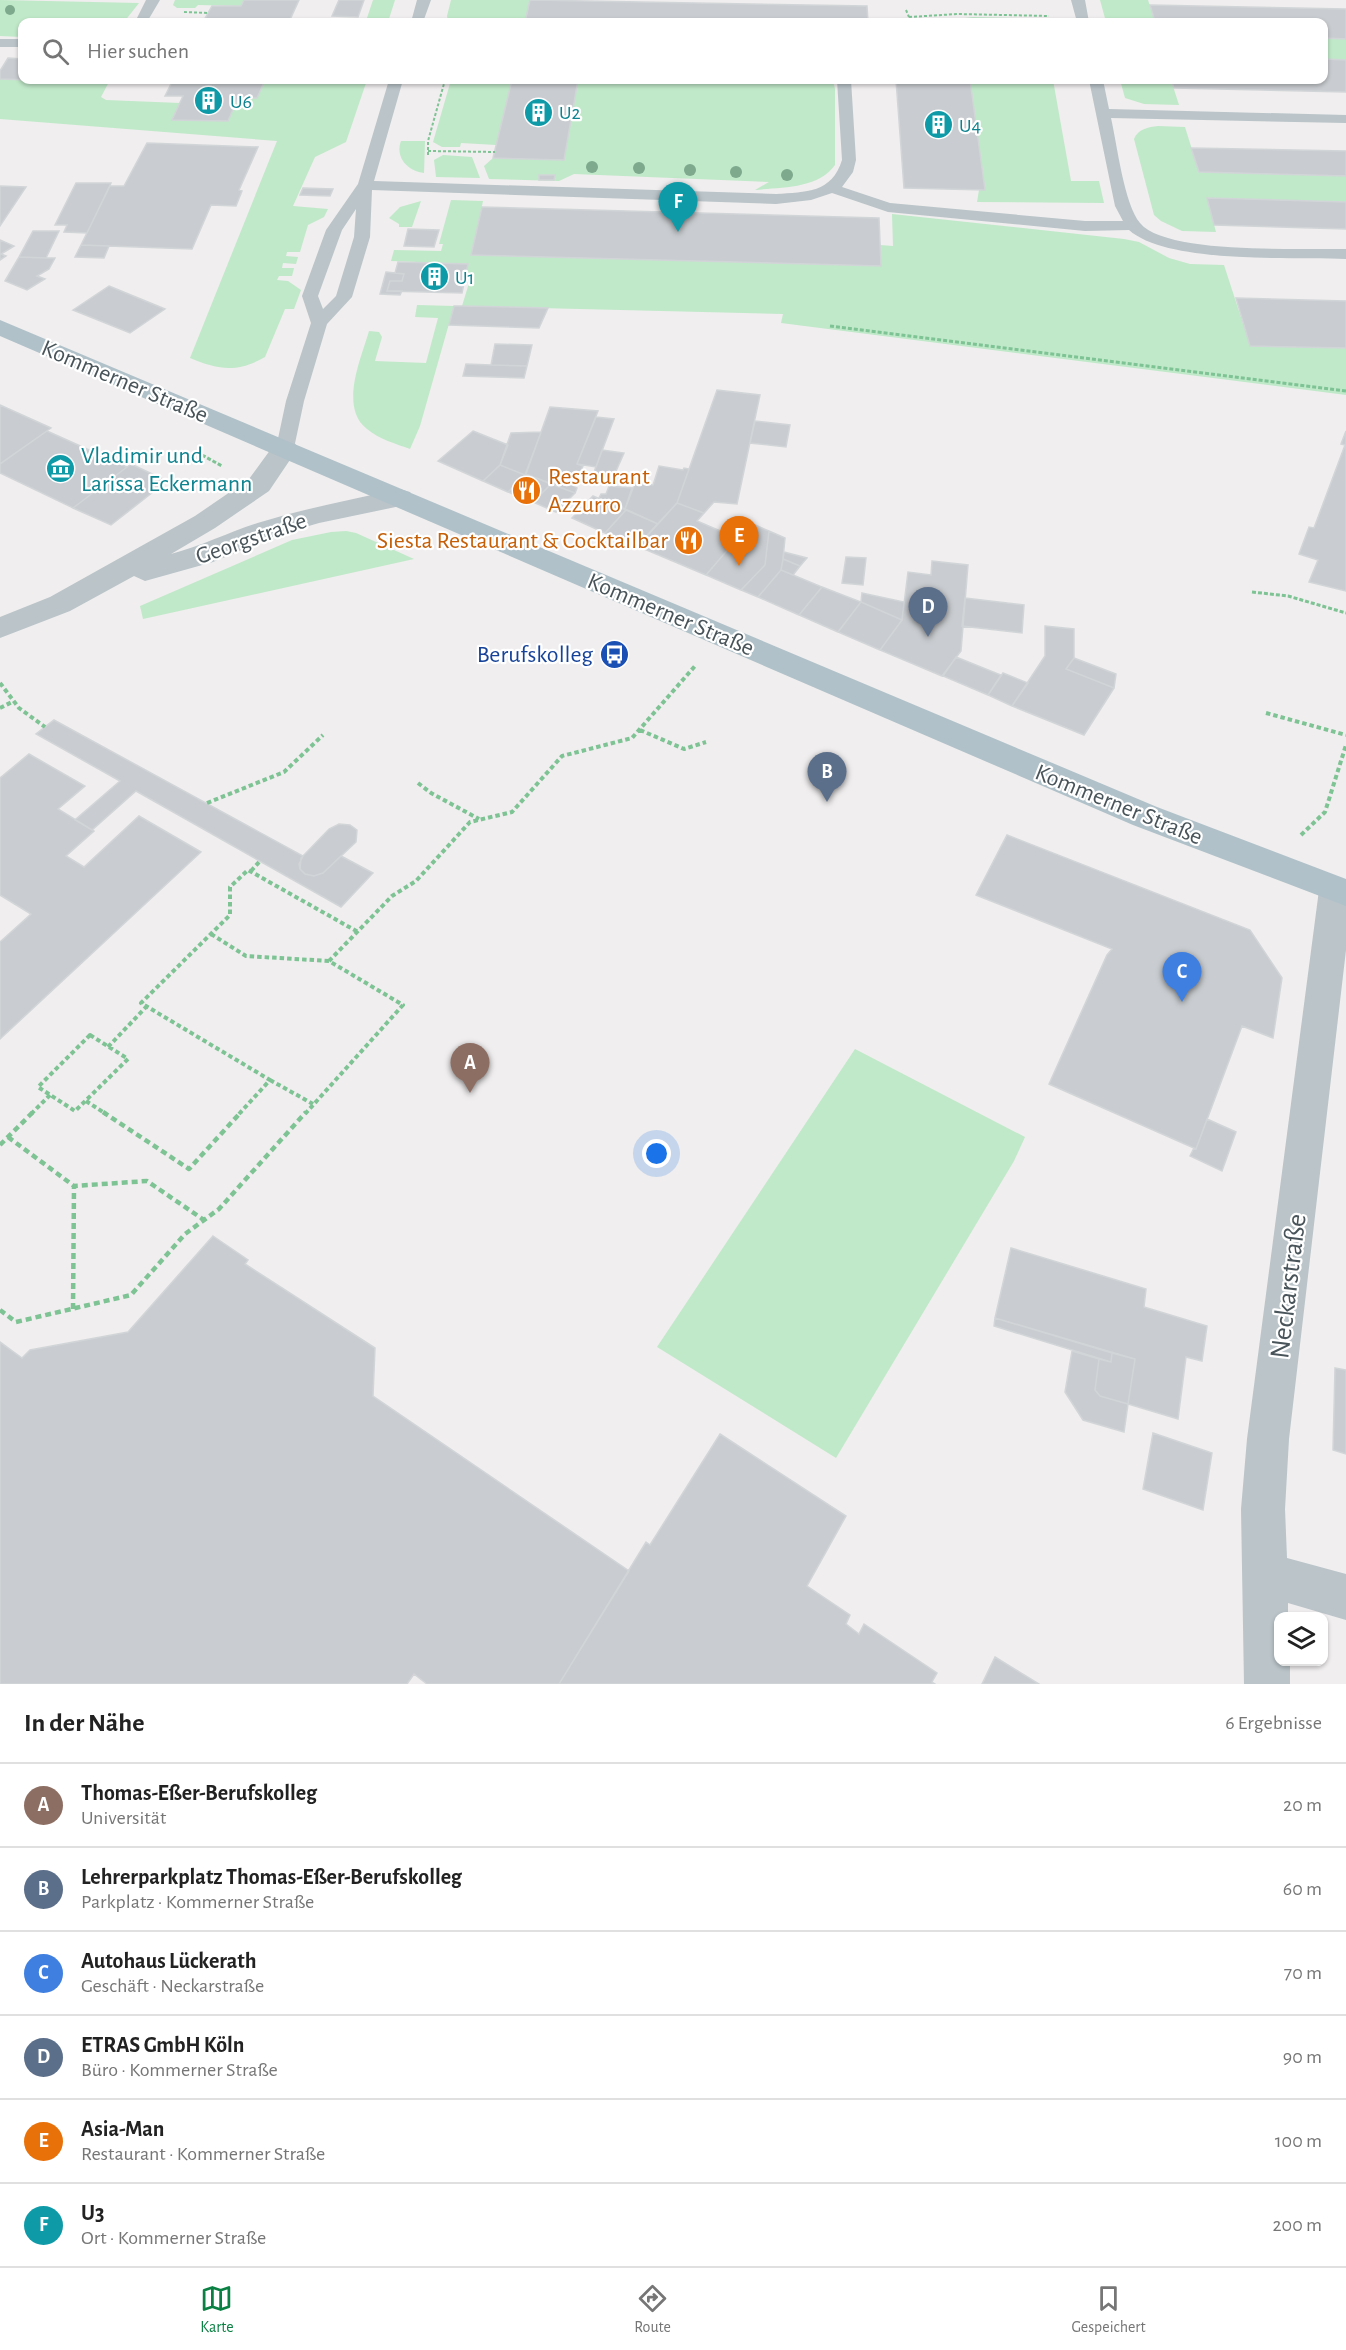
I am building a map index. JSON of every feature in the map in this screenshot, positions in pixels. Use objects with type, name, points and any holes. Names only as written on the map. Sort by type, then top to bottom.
[{"type":"main road","name":"Kommerner Straße","points":[[0,327],[1145,816],[1341,892]]},
{"type":"street","name":"Georgstraße","points":[[0,628],[60,604],[152,555],[248,494],[259,485],[285,448]]},
{"type":"street","name":"Georgstraße","points":[[102,582],[203,555],[268,529],[307,518],[400,498]]},
{"type":"street","name":"Neckarstraße","points":[[1267,1684],[1263,1509],[1268,1439],[1341,892]]},
{"type":"street","points":[[1264,1574],[1346,1598]]},
{"type":"lane","points":[[143,18],[153,0]]},
{"type":"lane","points":[[418,18],[424,0]]},
{"type":"lane","points":[[1078,0],[1082,18]]},
{"type":"lane","points":[[0,43],[18,43]]},
{"type":"lane","points":[[285,448],[318,323],[344,297],[362,237],[365,185],[395,84]]},
{"type":"lane","points":[[365,185],[776,199],[816,195],[831,188],[844,176],[849,160],[844,84]]},
{"type":"lane","points":[[1097,84],[1123,206],[1132,225],[1144,236],[1161,243],[1201,249],[1346,254]]},
{"type":"lane","points":[[1103,113],[1346,119]]},
{"type":"lane","points":[[318,323],[310,296],[334,230],[365,185]]},
{"type":"lane","points":[[831,188],[888,207],[1084,226],[1132,225]]},
{"type":"path","points":[[906,10],[909,17],[958,14],[1041,18]]},
{"type":"path","points":[[429,186],[428,141],[444,84]]},
{"type":"path","points":[[428,151],[495,152]]},
{"type":"path","points":[[830,326],[1346,391]]},
{"type":"path","points":[[1252,592],[1288,596],[1346,614]]},
{"type":"path","points":[[329,961],[392,896],[416,881],[471,822],[512,812],[562,756],[632,738],[721,636]]},
{"type":"path","points":[[0,683],[23,714],[45,727]]},
{"type":"path","points":[[0,708],[12,702]]},
{"type":"path","points":[[1266,713],[1346,735]]},
{"type":"path","points":[[640,730],[684,748],[706,742]]},
{"type":"path","points":[[207,803],[285,772],[323,735]]},
{"type":"path","points":[[1270,864],[1325,812],[1346,745]]},
{"type":"path","points":[[418,783],[431,793],[480,820]]},
{"type":"path","points":[[261,861],[231,887],[230,915],[141,1003],[313,1104]]},
{"type":"path","points":[[251,871],[358,932]]},
{"type":"path","points":[[0,1310],[16,1322],[131,1295],[185,1234],[219,1209],[403,1005],[329,961],[246,956],[210,934]]},
{"type":"path","points":[[108,1047],[147,1006]]},
{"type":"path","points":[[90,1035],[128,1059],[75,1112],[50,1095],[38,1087],[90,1035]]},
{"type":"path","points":[[86,1101],[189,1169],[270,1080]]},
{"type":"path","points":[[0,1145],[50,1095]]},
{"type":"path","points":[[8,1137],[74,1186],[147,1181],[204,1220]]},
{"type":"path","points":[[73,1309],[74,1186]]},
{"type":"green space","points":[[0,0],[139,3],[127,18],[18,18],[18,37],[0,36]]},
{"type":"green space","points":[[175,0],[244,0],[241,6],[198,5],[195,8],[177,8],[173,5]]},
{"type":"green space","points":[[373,0],[395,0],[389,18],[367,18]]},
{"type":"green space","points":[[451,0],[530,0],[526,18],[447,18]]},
{"type":"green space","points":[[1100,0],[1148,0],[1154,18],[1105,18]]},
{"type":"green space","points":[[973,17],[1016,18],[964,18]]},
{"type":"green space","points":[[1328,38],[1346,39],[1346,60],[1328,59]]},
{"type":"green space","points":[[0,79],[18,79],[18,84],[108,84],[101,97],[106,100],[180,103],[172,120],[227,121],[238,98],[257,98],[263,84],[366,84],[346,142],[315,157],[293,206],[328,209],[324,217],[308,225],[300,252],[287,252],[286,256],[298,257],[296,264],[283,263],[282,268],[294,268],[292,276],[279,276],[277,280],[288,281],[301,290],[294,309],[285,309],[265,357],[237,368],[219,367],[190,358],[277,141],[0,119]]},
{"type":"green space","points":[[450,84],[511,84],[496,145],[461,143],[460,147],[442,147],[433,142]]},
{"type":"green space","points":[[577,84],[834,84],[835,165],[828,173],[809,183],[755,190],[769,182],[574,174],[559,181],[489,179],[484,166],[493,158],[564,160]]},
{"type":"green space","points":[[971,84],[1054,84],[1071,181],[1099,181],[1104,203],[977,202],[979,190],[985,189]]},
{"type":"green space","points":[[1121,84],[1172,84],[1179,105],[1144,104],[1125,98]]},
{"type":"green space","points":[[1158,126],[1185,127],[1199,172],[1346,176],[1346,202],[1207,198],[1216,232],[1182,231],[1154,215],[1134,139],[1141,131]]},
{"type":"green space","points":[[401,141],[425,141],[424,173],[412,169],[401,158]]},
{"type":"green space","points":[[443,155],[472,157],[480,178],[436,177],[434,160]]},
{"type":"green space","points":[[451,200],[483,201],[471,255],[881,266],[880,245],[893,246],[892,214],[1139,242],[1169,258],[1190,264],[1224,265],[1250,345],[1346,348],[1346,395],[781,323],[783,314],[462,306],[469,283],[464,283],[468,264],[391,261],[394,250],[441,251],[443,244],[439,244]]},
{"type":"green space","points":[[421,201],[412,227],[399,227],[399,224],[389,218],[400,207]]},
{"type":"green space","points":[[417,305],[454,306],[420,426],[410,449],[382,438],[367,429],[359,420],[354,408],[353,396],[357,369],[369,331],[379,332],[382,337],[375,361],[426,363],[438,318],[415,317]]},
{"type":"green space","points":[[346,531],[356,533],[414,559],[143,619],[140,606],[292,540]]},
{"type":"green space","points":[[855,1049],[1025,1137],[1014,1161],[836,1458],[657,1347]]},
{"type":"building","points":[[244,0],[299,0],[291,18],[205,18],[212,6],[241,6]]},
{"type":"building","points":[[339,0],[364,0],[358,17],[332,16]]},
{"type":"building","points":[[530,0],[867,6],[868,18],[526,18]]},
{"type":"building","points":[[1150,5],[1346,9],[1346,39],[1328,38],[1328,18],[1154,18]]},
{"type":"building","points":[[8,58],[18,59],[18,80],[0,79],[0,71]]},
{"type":"building","points":[[1328,59],[1346,60],[1346,92],[1174,88],[1172,84],[1328,84]]},
{"type":"building","name":"U6","points":[[171,84],[263,84],[257,98],[238,98],[228,121],[172,120],[183,96],[165,96]]},
{"type":"building","name":"U2","points":[[511,84],[577,84],[564,160],[493,158]]},
{"type":"building","name":"U4","points":[[896,84],[971,84],[985,190],[904,188]]},
{"type":"building","points":[[147,143],[258,147],[239,190],[242,191],[236,206],[211,205],[192,249],[81,245],[110,186],[124,186]]},
{"type":"building","points":[[1191,148],[1346,151],[1346,176],[1199,172]]},
{"type":"building","points":[[539,175],[555,175],[554,180],[539,180]]},
{"type":"building","points":[[76,183],[111,183],[87,233],[64,232],[67,225],[55,225]]},
{"type":"building","points":[[0,186],[26,187],[0,226]]},
{"type":"building","points":[[303,188],[333,189],[330,196],[300,195]]},
{"type":"building","points":[[1207,198],[1346,202],[1346,229],[1214,225]]},
{"type":"building","points":[[482,207],[879,218],[881,266],[471,255]]},
{"type":"building","points":[[408,229],[439,230],[434,247],[404,246]]},
{"type":"building","points":[[33,231],[59,231],[46,258],[19,257]]},
{"type":"building","points":[[0,240],[14,246],[1,254],[6,256],[0,260]]},
{"type":"building","points":[[81,245],[109,246],[104,258],[75,257]]},
{"type":"building","points":[[19,257],[55,258],[49,269],[37,276],[45,279],[27,290],[5,281]]},
{"type":"building","name":"U1","points":[[398,262],[468,264],[462,293],[387,291],[390,281],[402,281],[404,274],[395,273]]},
{"type":"building","points":[[386,272],[404,274],[402,281],[390,281],[387,291],[402,291],[400,295],[380,294]]},
{"type":"building","points":[[109,286],[165,309],[130,333],[73,310]]},
{"type":"building","points":[[1236,298],[1346,301],[1346,348],[1250,346]]},
{"type":"building","points":[[454,306],[548,308],[539,328],[449,325]]},
{"type":"building","points":[[495,344],[532,345],[527,366],[491,365]]},
{"type":"building","points":[[466,364],[527,366],[524,378],[463,376]]},
{"type":"building","points":[[717,390],[760,395],[737,504],[714,502],[704,513],[677,503]]},
{"type":"building","points":[[0,405],[51,428],[0,464]]},
{"type":"building","points":[[550,407],[598,411],[577,464],[583,466],[574,486],[577,488],[575,493],[526,474]]},
{"type":"building","points":[[596,417],[614,419],[596,467],[577,464]]},
{"type":"building","points":[[755,421],[790,425],[786,447],[750,443]]},
{"type":"building","points":[[47,431],[127,467],[73,508],[0,473],[0,464]]},
{"type":"building","points":[[473,431],[508,445],[500,465],[483,481],[438,461]]},
{"type":"building","points":[[1346,431],[1346,591],[1309,582],[1318,560],[1299,554],[1309,527],[1314,528],[1345,445],[1341,444]]},
{"type":"building","points":[[541,432],[525,475],[500,465],[511,433]]},
{"type":"building","points":[[602,450],[624,453],[613,478],[593,475]]},
{"type":"building","points":[[131,464],[167,481],[111,525],[73,508]]},
{"type":"building","points":[[500,465],[525,475],[508,492],[483,481]]},
{"type":"building","points":[[659,466],[689,469],[677,503],[658,524],[625,509],[635,483],[653,485]]},
{"type":"building","points":[[526,474],[551,484],[533,502],[508,492]]},
{"type":"building","points":[[551,484],[575,493],[556,512],[533,502]]},
{"type":"building","points":[[609,486],[632,488],[625,509],[599,498],[601,494],[606,494]]},
{"type":"building","points":[[593,496],[626,510],[605,533],[572,518]]},
{"type":"building","points":[[677,503],[704,513],[697,521],[732,536],[730,547],[706,575],[637,546]]},
{"type":"building","points":[[626,510],[658,524],[637,547],[605,533]]},
{"type":"building","points":[[736,517],[769,531],[765,565],[741,590],[706,575],[730,547]]},
{"type":"building","points":[[769,531],[785,538],[783,559],[781,570],[758,597],[741,590],[765,565]]},
{"type":"building","points":[[784,552],[807,558],[800,566],[783,559]]},
{"type":"building","points":[[846,557],[866,558],[863,585],[842,583]]},
{"type":"building","points":[[783,559],[800,566],[793,575],[781,570]]},
{"type":"building","points":[[932,561],[968,565],[961,651],[942,676],[880,650],[902,620],[908,572],[931,575]]},
{"type":"building","points":[[781,570],[822,587],[799,615],[758,597]]},
{"type":"building","points":[[822,587],[861,602],[838,632],[799,615]]},
{"type":"building","points":[[862,593],[904,602],[902,620],[861,602]]},
{"type":"building","points":[[965,598],[1024,605],[1022,633],[962,626]]},
{"type":"building","points":[[861,602],[902,620],[880,650],[838,632]]},
{"type":"building","points":[[1045,626],[1074,629],[1074,658],[1066,669],[1114,688],[1084,735],[1012,706],[1045,656]]},
{"type":"building","points":[[956,657],[1001,675],[988,695],[943,676]]},
{"type":"building","points":[[1074,658],[1116,674],[1114,688],[1066,669]]},
{"type":"building","points":[[1003,673],[1028,683],[1012,706],[988,695]]},
{"type":"building","points":[[54,720],[303,856],[299,864],[305,874],[314,876],[323,873],[341,856],[373,873],[341,907],[136,791],[92,830],[75,820],[120,781],[36,734]]},
{"type":"building","points":[[29,754],[85,786],[58,809],[94,831],[66,856],[84,867],[139,816],[201,852],[0,1039],[0,942],[31,914],[0,895],[0,778]]},
{"type":"building","points":[[339,824],[350,825],[357,830],[356,842],[323,873],[314,876],[305,874],[300,869],[301,858],[329,829]]},
{"type":"building","points":[[1007,835],[1250,930],[1282,978],[1273,1038],[1242,1026],[1196,1149],[1049,1084],[1107,955],[1112,949],[976,895]]},
{"type":"building","points":[[1207,1119],[1236,1132],[1222,1171],[1190,1156],[1194,1148],[1196,1149]]},
{"type":"building","points":[[213,1236],[248,1260],[245,1264],[375,1348],[373,1396],[629,1571],[559,1684],[427,1684],[414,1674],[407,1684],[0,1684],[0,1342],[22,1358],[30,1350],[128,1332]]},
{"type":"building","points":[[1011,1248],[1146,1289],[1144,1307],[1207,1326],[1202,1361],[1186,1357],[1178,1419],[1128,1404],[1135,1359],[995,1318]]},
{"type":"building","points":[[995,1318],[1112,1353],[1111,1362],[994,1326]]},
{"type":"building","points":[[1072,1351],[1099,1359],[1095,1390],[1100,1396],[1128,1404],[1124,1432],[1083,1420],[1065,1392]]},
{"type":"building","points":[[1112,1353],[1135,1359],[1128,1404],[1100,1396],[1095,1390],[1099,1359],[1111,1362]]},
{"type":"building","points":[[1335,1368],[1346,1370],[1346,1454],[1333,1450]]},
{"type":"building","points":[[1153,1433],[1212,1453],[1203,1510],[1143,1489]]},
{"type":"building","points":[[720,1434],[846,1516],[807,1586],[850,1615],[846,1624],[859,1634],[864,1624],[937,1673],[932,1682],[935,1684],[559,1684],[646,1542],[650,1545]]},
{"type":"building","points":[[995,1657],[1039,1684],[982,1684]]},
{"type":"place","name":"U6","points":[[209,101]]},
{"type":"place","name":"U2","points":[[538,112]]},
{"type":"place","name":"U4","points":[[938,125]]},
{"type":"place","name":"U3","points":[[678,232]]},
{"type":"place","name":"U1","points":[[434,277]]},
{"type":"place","name":"Vladimir und Larissa Eckermann","points":[[60,469]]},
{"type":"place","name":"Restaurant Azzurro","points":[[527,490]]},
{"type":"place","name":"Siesta Restaurant & Cocktailbar","points":[[689,540]]},
{"type":"place","name":"Asia-Man","points":[[739,566]]},
{"type":"place","name":"ETRAS GmbH Köln","points":[[928,637]]},
{"type":"place","name":"Berufskolleg","points":[[614,654]]},
{"type":"place","name":"Lehrerparkplatz Thomas-Eßer-Berufskolleg","points":[[827,802]]},
{"type":"place","name":"Autohaus Lückerath","points":[[1182,1002]]},
{"type":"place","name":"Thomas-Eßer-Berufskolleg","points":[[470,1093]]}]
